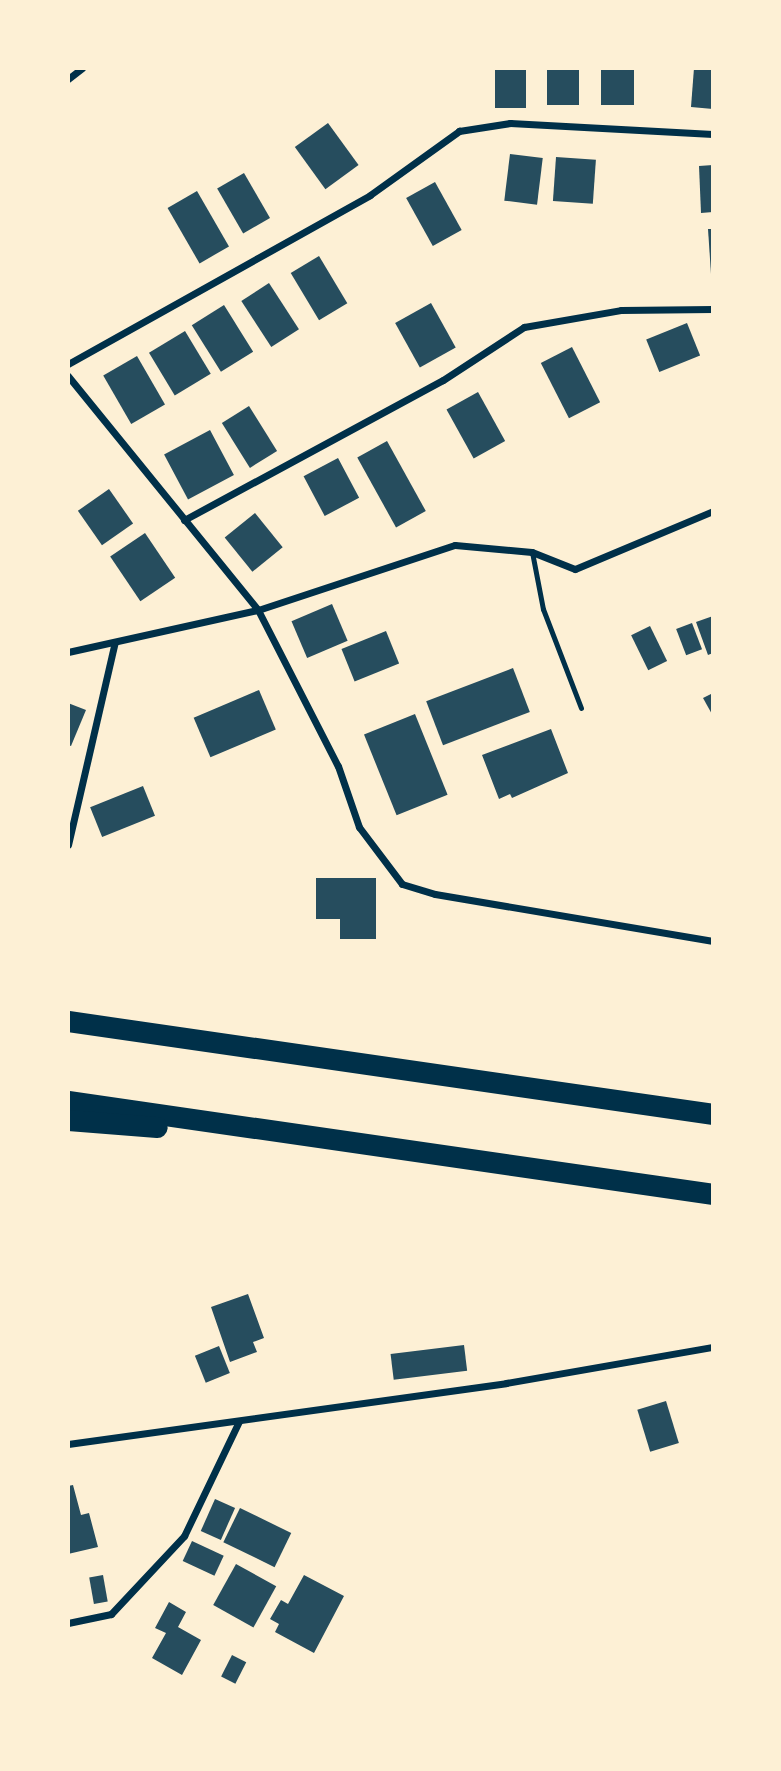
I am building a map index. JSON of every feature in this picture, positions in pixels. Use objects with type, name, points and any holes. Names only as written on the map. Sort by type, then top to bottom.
[{"type":"highway","points":[[68,1021],[713,1114]]},
{"type":"highway","points":[[68,1101],[713,1194]]},
{"type":"highway","points":[[68,1120],[355,1142]]},
{"type":"street","points":[[68,79],[82,68]]},
{"type":"street","points":[[68,364],[370,195],[459,131],[510,123],[713,134]]},
{"type":"street","points":[[184,520],[443,380],[524,327],[621,310],[713,309]]},
{"type":"street","points":[[68,376],[258,610],[338,766],[359,827],[402,884],[435,894],[713,941]]},
{"type":"street","points":[[68,652],[258,610],[454,545],[531,552],[575,569],[713,510]]},
{"type":"street","points":[[68,845],[115,642]]},
{"type":"street","points":[[68,1444],[506,1383],[713,1347]]},
{"type":"street","points":[[68,1623],[111,1614],[184,1536],[239,1421]]},
{"type":"lane","points":[[531,552],[543,609],[581,708]]},
{"type":"building","points":[[495,68],[526,68],[526,108],[495,108]]},
{"type":"building","points":[[547,68],[579,68],[579,105],[547,105]]},
{"type":"building","points":[[601,68],[634,68],[634,105],[601,105]]},
{"type":"building","points":[[694,68],[713,68],[713,109],[691,107]]},
{"type":"building","points":[[328,123],[359,165],[325,189],[295,147]]},
{"type":"building","points":[[510,154],[543,158],[537,205],[504,201]]},
{"type":"building","points":[[556,157],[596,160],[593,204],[553,201]]},
{"type":"building","points":[[713,165],[713,212],[701,213],[699,166]]},
{"type":"building","points":[[244,173],[270,218],[243,234],[217,189]]},
{"type":"building","points":[[435,182],[462,230],[433,246],[406,198]]},
{"type":"building","points":[[197,191],[229,246],[200,263],[168,208]]},
{"type":"building","points":[[708,229],[713,229],[713,274],[711,274]]},
{"type":"building","points":[[319,256],[347,303],[319,320],[291,273]]},
{"type":"building","points":[[269,283],[299,329],[271,347],[241,301]]},
{"type":"building","points":[[431,303],[456,348],[420,367],[395,323]]},
{"type":"building","points":[[224,305],[253,352],[221,372],[192,325]]},
{"type":"building","points":[[687,323],[700,355],[659,372],[646,339]]},
{"type":"building","points":[[185,331],[211,374],[175,395],[149,353]]},
{"type":"building","points":[[572,347],[600,402],[569,418],[541,363]]},
{"type":"building","points":[[137,356],[165,404],[131,424],[103,376]]},
{"type":"building","points":[[478,392],[505,441],[474,458],[447,409]]},
{"type":"building","points":[[249,406],[277,451],[250,468],[222,423]]},
{"type":"building","points":[[210,430],[234,475],[188,499],[164,454]]},
{"type":"building","points":[[387,441],[426,511],[396,527],[357,457]]},
{"type":"building","points":[[338,458],[359,498],[325,516],[304,476]]},
{"type":"building","points":[[109,489],[133,523],[102,545],[78,511]]},
{"type":"building","points":[[255,513],[283,547],[252,572],[225,538]]},
{"type":"building","points":[[145,533],[175,578],[140,601],[110,556]]},
{"type":"building","points":[[332,604],[348,641],[307,658],[291,621]]},
{"type":"building","points":[[713,616],[713,653],[708,655],[696,622]]},
{"type":"building","points":[[692,623],[702,649],[686,655],[676,629]]},
{"type":"building","points":[[650,626],[667,661],[648,670],[631,635]]},
{"type":"building","points":[[386,631],[399,663],[355,681],[341,649]]},
{"type":"building","points":[[513,668],[530,712],[443,745],[426,701]]},
{"type":"building","points":[[259,690],[276,730],[210,757],[194,718]]},
{"type":"building","points":[[713,693],[713,716],[703,698]]},
{"type":"building","points":[[68,703],[86,710],[71,746],[68,745]]},
{"type":"building","points":[[415,714],[448,795],[397,815],[364,735]]},
{"type":"building","points":[[551,729],[568,773],[512,798],[510,794],[499,799],[482,755]]},
{"type":"building","points":[[143,786],[155,816],[102,837],[90,807]]},
{"type":"building","points":[[316,878],[376,878],[376,939],[340,939],[340,919],[316,919]]},
{"type":"building","points":[[248,1294],[264,1338],[253,1342],[257,1352],[230,1362],[211,1307]]},
{"type":"building","points":[[464,1345],[467,1371],[394,1380],[391,1354]]},
{"type":"building","points":[[219,1346],[230,1373],[206,1383],[195,1356]]},
{"type":"building","points":[[666,1401],[679,1443],[650,1452],[637,1410]]},
{"type":"building","points":[[73,1485],[81,1515],[89,1513],[98,1547],[68,1554],[68,1486]]},
{"type":"building","points":[[215,1499],[235,1508],[221,1540],[201,1531]]},
{"type":"building","points":[[240,1508],[291,1533],[275,1567],[223,1542]]},
{"type":"building","points":[[192,1541],[224,1556],[214,1576],[183,1561]]},
{"type":"building","points":[[236,1564],[276,1586],[253,1627],[213,1605]]},
{"type":"building","points":[[103,1575],[108,1602],[94,1604],[89,1577]]},
{"type":"building","points":[[304,1575],[344,1596],[314,1653],[275,1632],[279,1624],[270,1619],[281,1600],[288,1604]]},
{"type":"building","points":[[169,1602],[186,1612],[178,1627],[201,1640],[182,1675],[152,1658],[166,1633],[155,1628]]},
{"type":"building","points":[[232,1655],[246,1662],[235,1684],[221,1676]]}]
